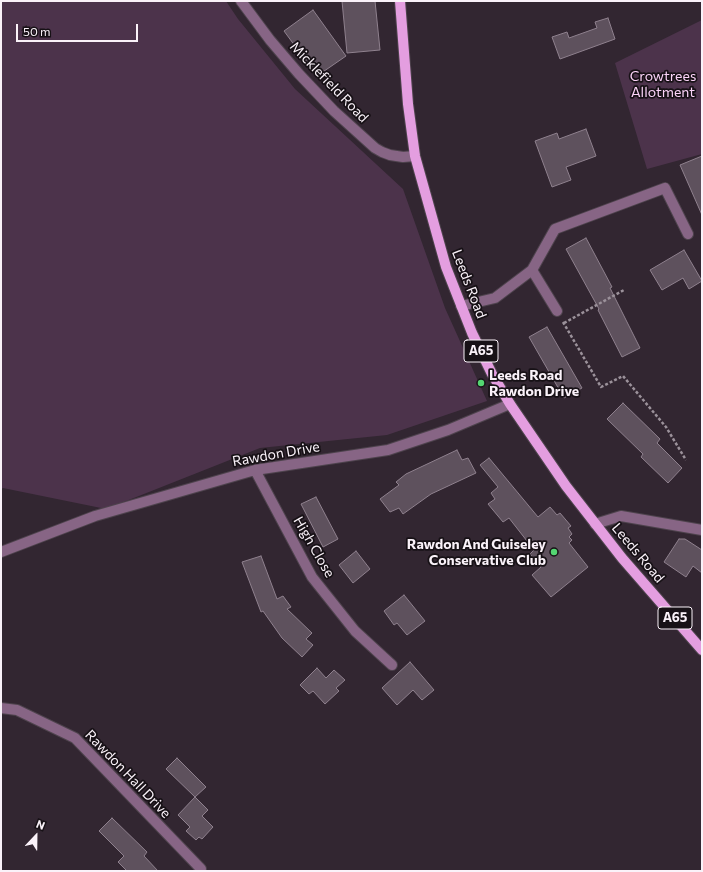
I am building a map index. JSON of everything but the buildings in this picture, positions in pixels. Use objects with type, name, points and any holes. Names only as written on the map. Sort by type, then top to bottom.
[{"type":"main road","name":"Leeds Road","points":[[400,1],[408,104],[415,156],[446,267],[472,332],[492,374],[510,404],[566,486],[622,558],[702,650]]},
{"type":"street","name":"Micklefield Road","points":[[241,1],[270,40],[299,74],[334,111],[375,148],[382,152],[402,157],[415,156]]},
{"type":"street","points":[[461,306],[495,298],[532,270],[555,229],[665,188],[688,234]]},
{"type":"street","points":[[532,270],[557,311]]},
{"type":"street","name":"Rawdon Drive","points":[[1,552],[95,516],[255,470],[388,450],[448,430],[510,404]]},
{"type":"street","name":"High Close","points":[[255,470],[312,577],[355,631],[392,665]]},
{"type":"street","points":[[595,524],[621,516],[702,530]]},
{"type":"street","name":"Rawdon Hall Drive","points":[[1,708],[17,710],[75,738],[201,869]]},
{"type":"path","points":[[564,323],[624,290]]},
{"type":"path","points":[[557,311],[601,387],[623,376],[666,428],[686,460]]},
{"type":"green space","points":[[1,1],[226,1],[238,19],[295,89],[403,189],[445,308],[487,401],[387,435],[260,448],[106,509],[3,488],[1,489]]},
{"type":"green space","name":"Crowtrees Allotment","points":[[702,20],[702,154],[647,169],[615,63]]},
{"type":"place","name":"Leeds Road Rawdon Drive","points":[[481,383]]},
{"type":"place","name":"Rawdon And Guiseley Conservative Club","points":[[554,552]]}]
